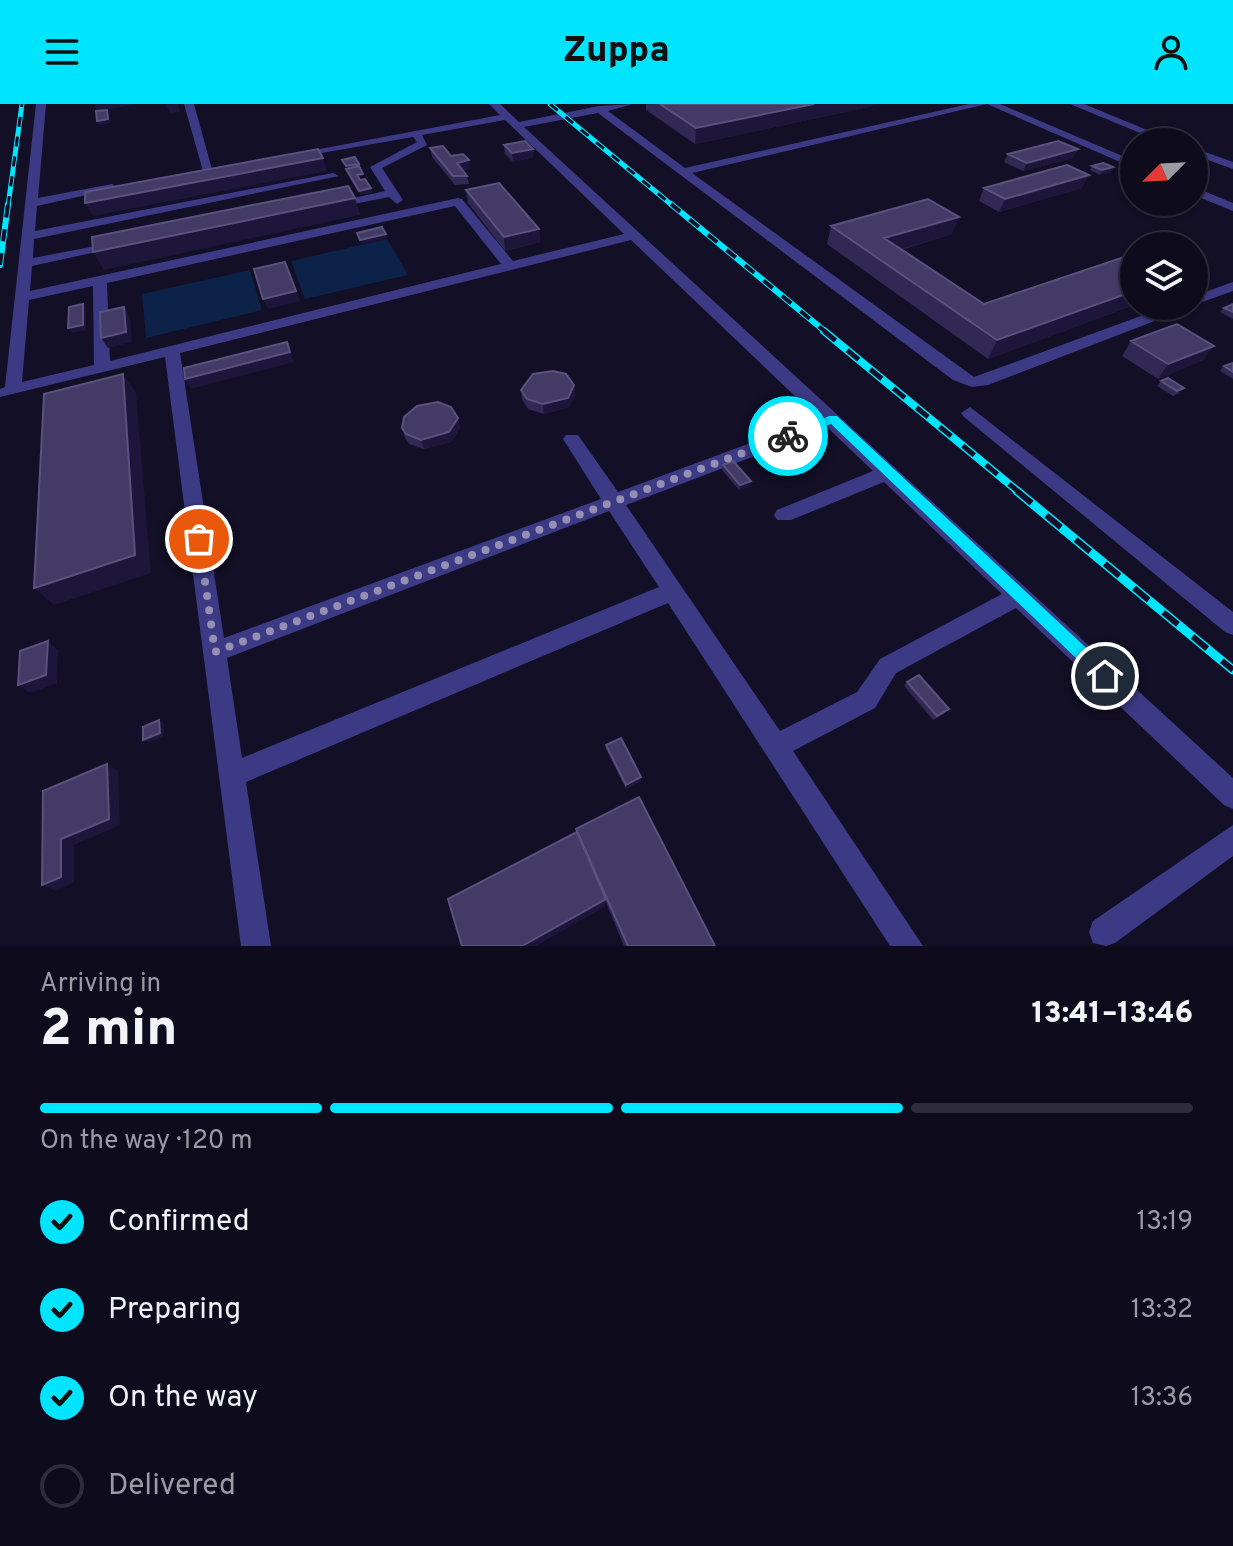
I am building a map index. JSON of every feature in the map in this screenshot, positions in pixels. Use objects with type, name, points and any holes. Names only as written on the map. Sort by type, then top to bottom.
[{"type":"street","points":[[41,104],[22,297],[7,392],[635,235]]},
{"type":"street","points":[[189,104],[209,171]]},
{"type":"street","points":[[282,157],[506,115],[628,104]]},
{"type":"street","points":[[685,171],[982,104]]},
{"type":"street","points":[[992,104],[1120,159]]},
{"type":"street","points":[[1075,104],[1136,128]]},
{"type":"street","points":[[599,109],[959,376],[972,382],[982,381],[1144,320]]},
{"type":"street","points":[[506,115],[1233,796]]},
{"type":"street","points":[[406,213],[376,167],[423,143],[415,133]]},
{"type":"street","points":[[1208,156],[1233,166]]},
{"type":"street","points":[[194,173],[224,168]]},
{"type":"street","points":[[29,236],[333,176]]},
{"type":"street","points":[[33,203],[121,187]]},
{"type":"street","points":[[316,207],[393,193]]},
{"type":"street","points":[[1208,197],[1233,207]]},
{"type":"street","points":[[22,297],[458,202],[510,266]]},
{"type":"street","points":[[26,263],[133,243]]},
{"type":"street","points":[[100,280],[102,368]]},
{"type":"street","points":[[1208,296],[1233,286]]},
{"type":"street","points":[[172,351],[256,946]]},
{"type":"street","points":[[970,413],[1233,625]]},
{"type":"street","points":[[215,652],[833,419]]},
{"type":"street","points":[[572,439],[908,946]]},
{"type":"street","points":[[784,515],[890,472]]},
{"type":"street","points":[[232,775],[673,591]]},
{"type":"street","points":[[776,746],[866,700],[888,666],[1020,595]]},
{"type":"street","points":[[1104,932],[1233,839]]},
{"type":"water","points":[[387,239],[408,275],[305,299],[291,261]]},
{"type":"water","points":[[250,270],[262,310],[146,338],[142,294]]},
{"type":"building","points":[[660,104],[814,104],[696,128]]},
{"type":"building","points":[[107,110],[108,119],[97,121],[96,111]]},
{"type":"building","points":[[525,141],[533,149],[512,153],[504,145]]},
{"type":"building","points":[[1058,141],[1078,149],[1027,163],[1008,154]]},
{"type":"building","points":[[443,146],[451,156],[463,154],[469,160],[457,163],[467,176],[453,176],[430,148]]},
{"type":"building","points":[[318,149],[323,158],[85,203],[85,192]]},
{"type":"building","points":[[355,157],[359,164],[346,166],[342,160]]},
{"type":"building","points":[[1103,163],[1113,167],[1102,170],[1092,166]]},
{"type":"building","points":[[1067,165],[1089,175],[1005,199],[984,188]]},
{"type":"building","points":[[359,166],[363,174],[357,175],[360,180],[365,179],[371,188],[359,191],[346,169]]},
{"type":"building","points":[[499,183],[539,229],[504,237],[466,190]]},
{"type":"building","points":[[348,186],[355,198],[93,252],[92,237]]},
{"type":"building","points":[[928,199],[959,217],[884,238],[984,304],[1120,258],[1120,296],[997,340],[831,226]]},
{"type":"building","points":[[382,227],[386,234],[360,240],[357,233]]},
{"type":"building","points":[[285,262],[296,291],[263,299],[254,269]]},
{"type":"building","points":[[83,304],[83,325],[68,328],[69,307]]},
{"type":"building","points":[[124,307],[126,332],[101,338],[100,312]]},
{"type":"building","points":[[1177,324],[1214,346],[1168,364],[1131,341]]},
{"type":"building","points":[[287,342],[290,352],[185,379],[184,368]]},
{"type":"building","points":[[1233,363],[1233,372],[1224,366]]},
{"type":"building","points":[[553,371],[566,374],[574,385],[568,398],[543,404],[527,399],[521,390],[533,374]]},
{"type":"building","points":[[123,374],[135,555],[34,588],[44,394]]},
{"type":"building","points":[[1168,378],[1184,388],[1177,391],[1161,381]]},
{"type":"building","points":[[438,402],[451,407],[458,418],[449,432],[421,440],[406,434],[402,428],[404,417],[417,406]]},
{"type":"building","points":[[733,461],[751,481],[740,485],[723,465]]},
{"type":"building","points":[[48,641],[46,675],[18,685],[20,651]]},
{"type":"building","points":[[919,675],[949,709],[937,716],[907,682]]},
{"type":"building","points":[[159,720],[160,733],[143,740],[143,727]]},
{"type":"building","points":[[621,738],[641,777],[626,785],[606,745]]},
{"type":"building","points":[[107,764],[109,819],[61,839],[61,877],[42,885],[43,791]]},
{"type":"building","points":[[639,797],[715,946],[628,946],[576,829]]},
{"type":"building","points":[[577,832],[606,899],[522,946],[462,946],[448,899]]},
{"type":"railway","points":[[8,206],[22,104]]},
{"type":"railway","points":[[550,104],[673,206]]},
{"type":"railway","points":[[0,265],[8,204]]},
{"type":"railway","points":[[671,204],[827,333]]},
{"type":"railway","points":[[824,331],[1020,493]]},
{"type":"railway","points":[[1017,491],[1233,670]]},
{"type":"way so far","points":[[199,539],[215,652],[788,436]]},
{"type":"route","points":[[788,436],[833,419],[1105,676]]}]
